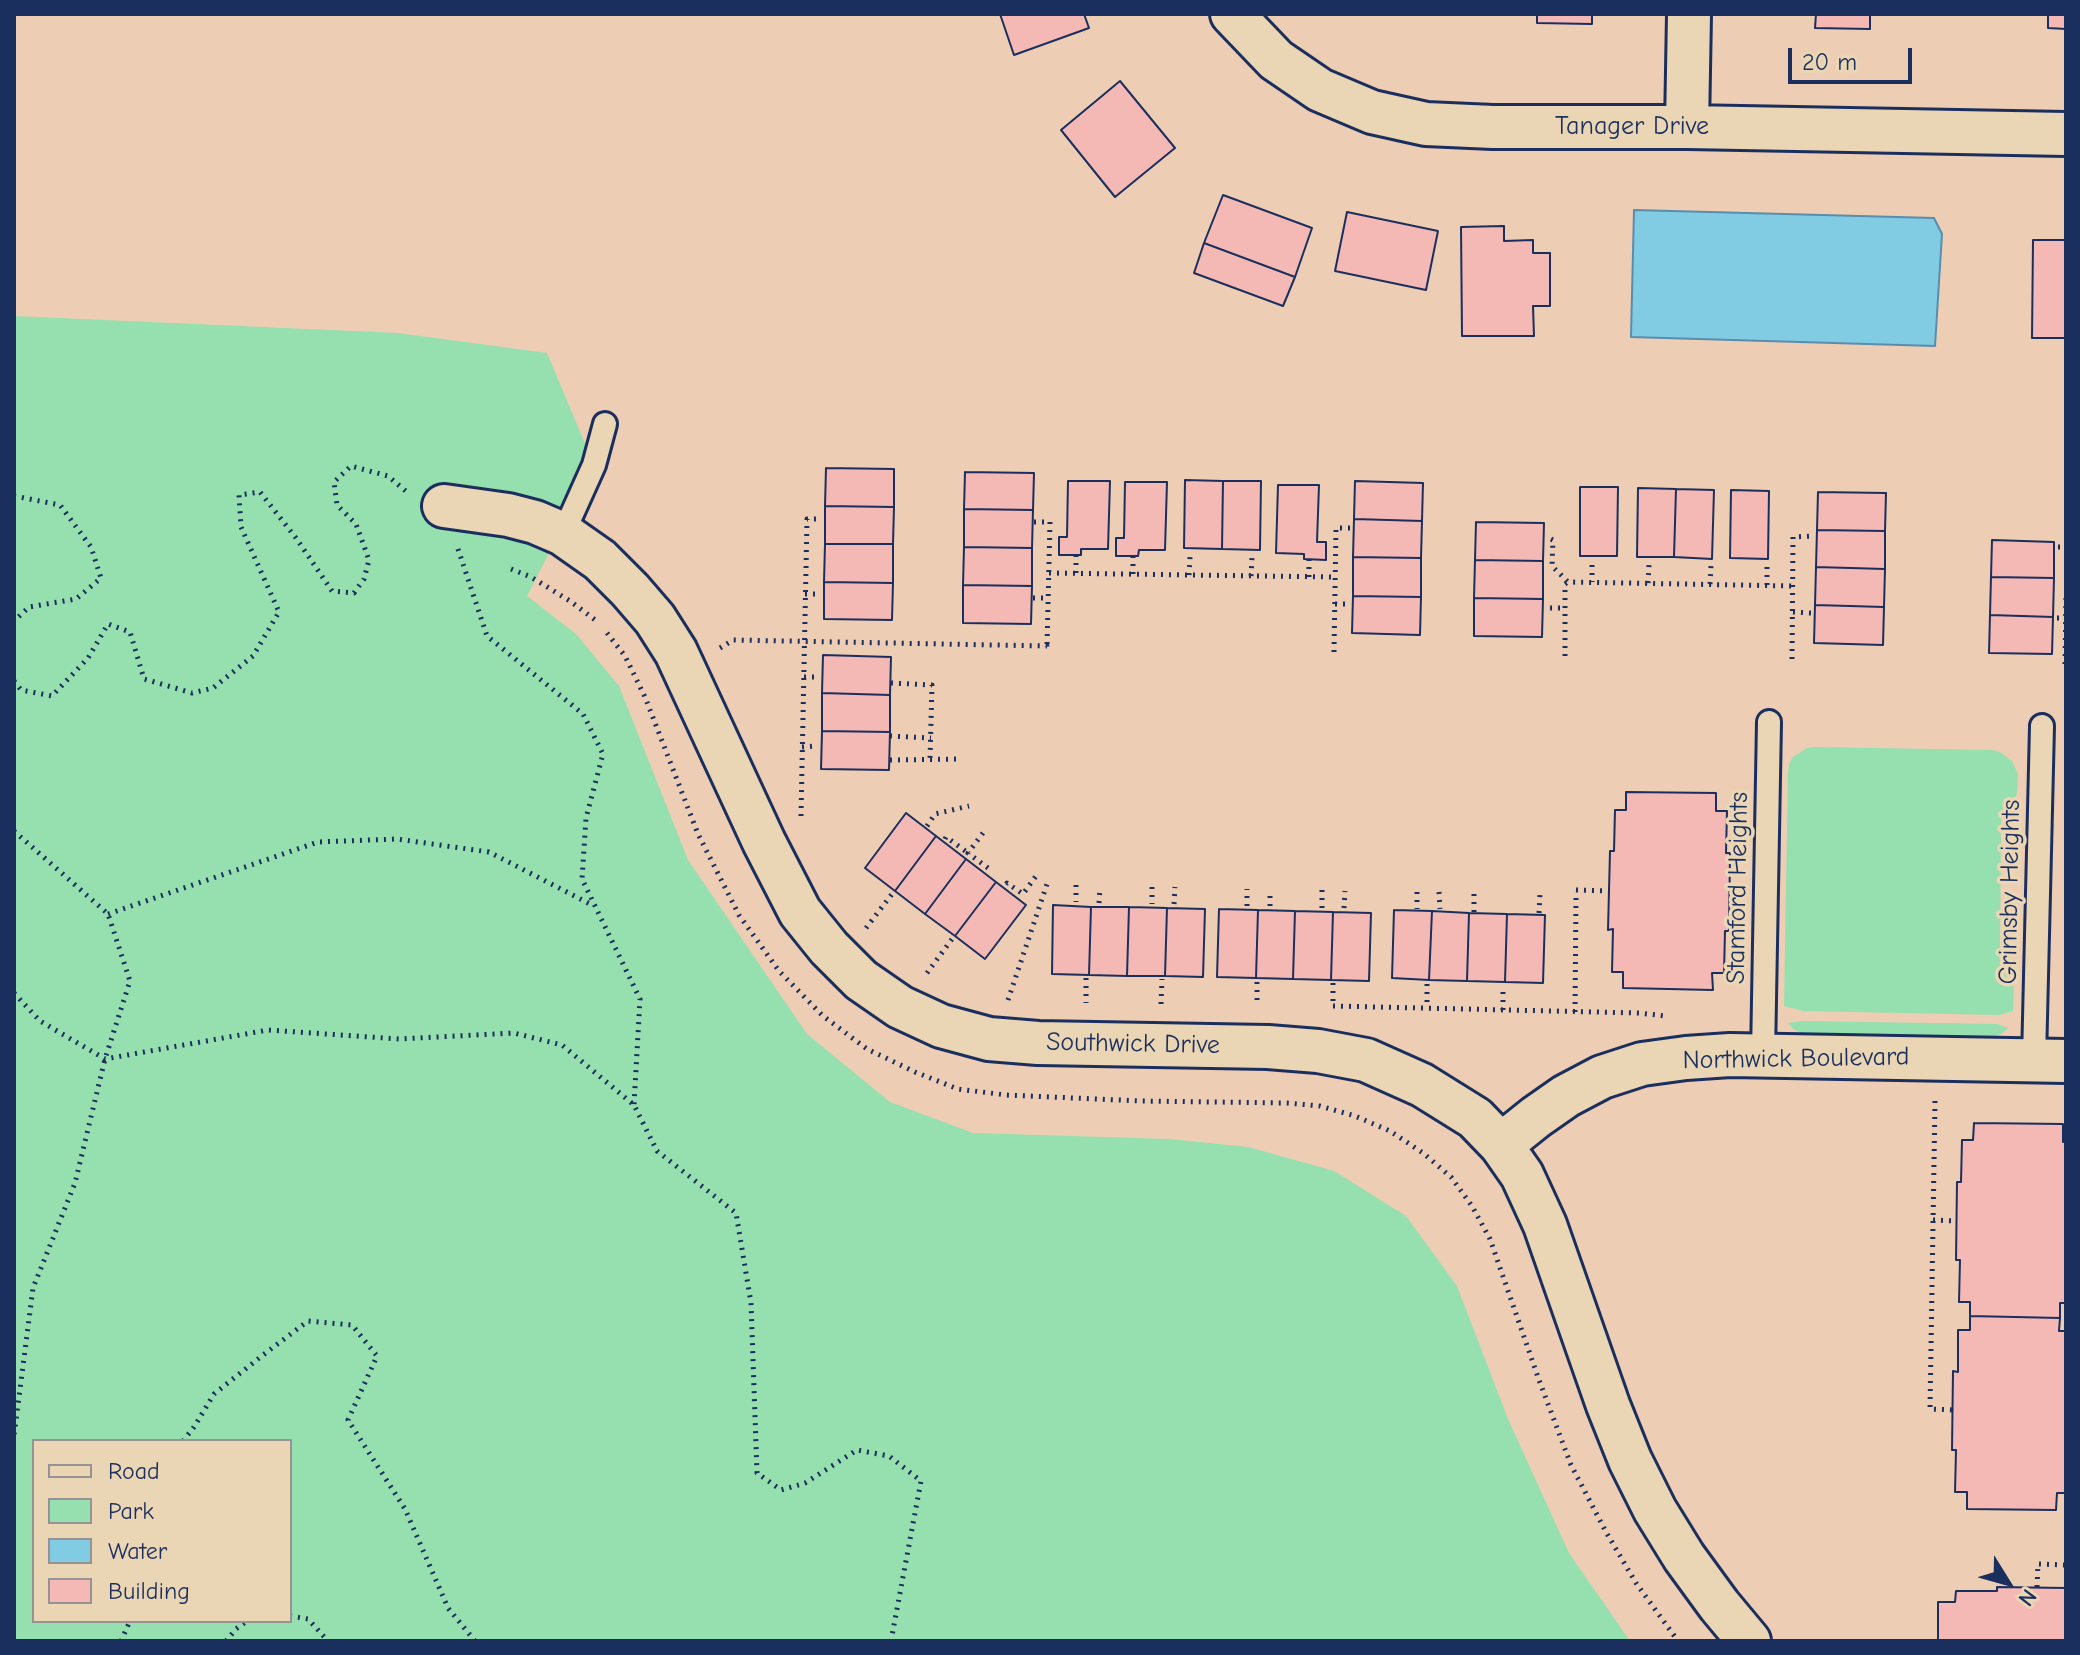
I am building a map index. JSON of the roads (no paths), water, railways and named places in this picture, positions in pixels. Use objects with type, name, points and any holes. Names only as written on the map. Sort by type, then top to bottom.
[{"type":"street","name":"Tanager Drive","points":[[1232,14],[1276,60],[1320,90],[1372,112],[1426,124],[2066,134]]},
{"type":"street","points":[[1687,127],[1689,14]]},
{"type":"street","name":"Southwick Drive","points":[[426,500],[508,515],[563,534],[600,560],[630,590],[655,619],[676,652],[800,912],[829,948],[861,980],[900,1007],[941,1026],[989,1039],[1038,1043],[1268,1047],[1318,1051],[1366,1060],[1422,1085],[1475,1118],[1501,1145],[1522,1175],[1545,1225],[1608,1405],[1655,1510],[1684,1557],[1749,1641]]},
{"type":"street","name":"Northwick Boulevard","points":[[1501,1145],[1566,1096],[1602,1077],[1642,1064],[1686,1058],[1763,1055],[2050,1060]]},
{"type":"lane","points":[[563,534],[594,465],[605,424]]},
{"type":"lane","name":"Stamford Heights","points":[[1763,1055],[1769,722]]},
{"type":"lane","name":"Grimsby Heights","points":[[2042,726],[2050,1060]]},
{"type":"water","points":[[1634,210],[1934,218],[1942,234],[1935,346],[1631,337]]}]
